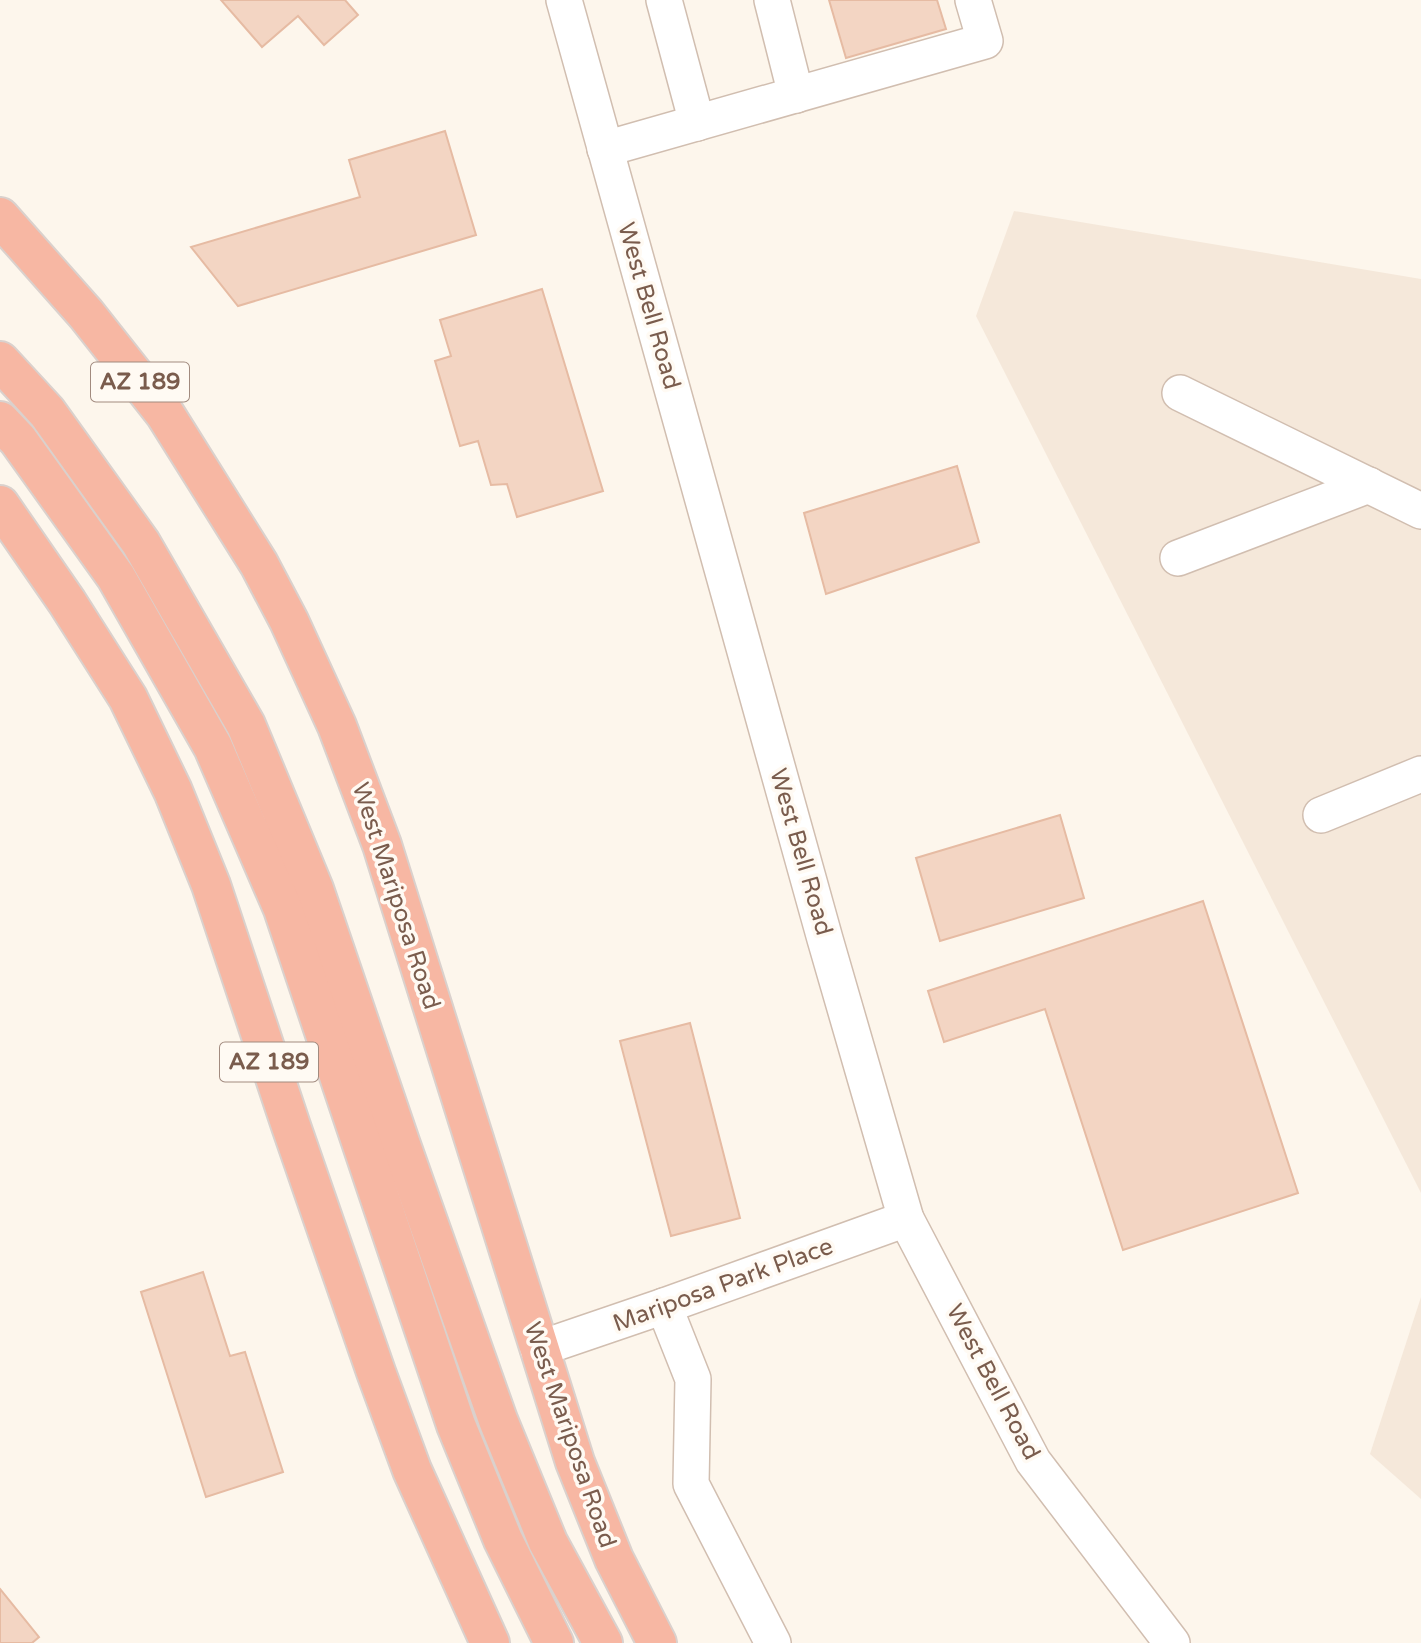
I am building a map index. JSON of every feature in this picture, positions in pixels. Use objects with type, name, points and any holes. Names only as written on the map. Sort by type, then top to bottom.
[{"type":"highway","name":"West Mariposa Road","points":[[0,217],[86,314],[165,414],[259,564],[289,621],[337,726],[383,845],[538,1349],[580,1474],[614,1559],[657,1643]]},
{"type":"highway","points":[[0,361],[47,412],[141,543],[246,725],[314,889],[498,1420],[548,1542],[603,1643]]},
{"type":"highway","points":[[0,421],[18,440],[116,577],[213,747],[283,909],[456,1425],[503,1540],[554,1643]]},
{"type":"highway","name":"AZ 189","points":[[0,505],[67,602],[128,698],[173,791],[211,885],[290,1126],[412,1470],[490,1643]]},
{"type":"street","name":"West Bell Road","points":[[564,0],[821,925],[906,1219],[1033,1461],[1172,1643]]},
{"type":"street","points":[[664,0],[697,123]]},
{"type":"street","points":[[772,0],[796,95]]},
{"type":"street","points":[[605,149],[985,41],[973,0]]},
{"type":"street","points":[[1180,393],[1421,510]]},
{"type":"street","points":[[1178,558],[1369,485]]},
{"type":"street","points":[[1321,816],[1421,774]]},
{"type":"street","name":"Mariposa Park Place","points":[[538,1349],[906,1219]]},
{"type":"street","points":[[664,1306],[693,1379],[691,1484],[773,1643]]},
{"type":"shaded area","points":[[1014,211],[1421,279],[1421,1193],[976,316]]},
{"type":"shaded area","points":[[1421,1297],[1421,1499],[1370,1454]]},
{"type":"building","points":[[221,0],[345,0],[358,15],[324,45],[298,16],[262,47]]},
{"type":"building","points":[[829,0],[937,0],[946,29],[846,58]]},
{"type":"building","points":[[445,131],[476,235],[238,306],[191,247],[360,197],[349,160]]},
{"type":"building","points":[[542,289],[603,491],[517,517],[507,484],[491,485],[478,441],[460,446],[435,361],[451,356],[440,320]]},
{"type":"building","points":[[957,466],[979,542],[826,594],[804,513]]},
{"type":"building","points":[[1060,815],[1084,898],[940,941],[916,858]]},
{"type":"building","points":[[1203,901],[1298,1193],[1123,1250],[1045,1009],[944,1042],[928,991]]},
{"type":"building","points":[[690,1023],[740,1218],[671,1236],[620,1041]]},
{"type":"building","points":[[203,1272],[230,1356],[245,1352],[283,1472],[206,1497],[141,1292]]},
{"type":"building","points":[[0,1589],[39,1637],[32,1643],[0,1643]]}]
